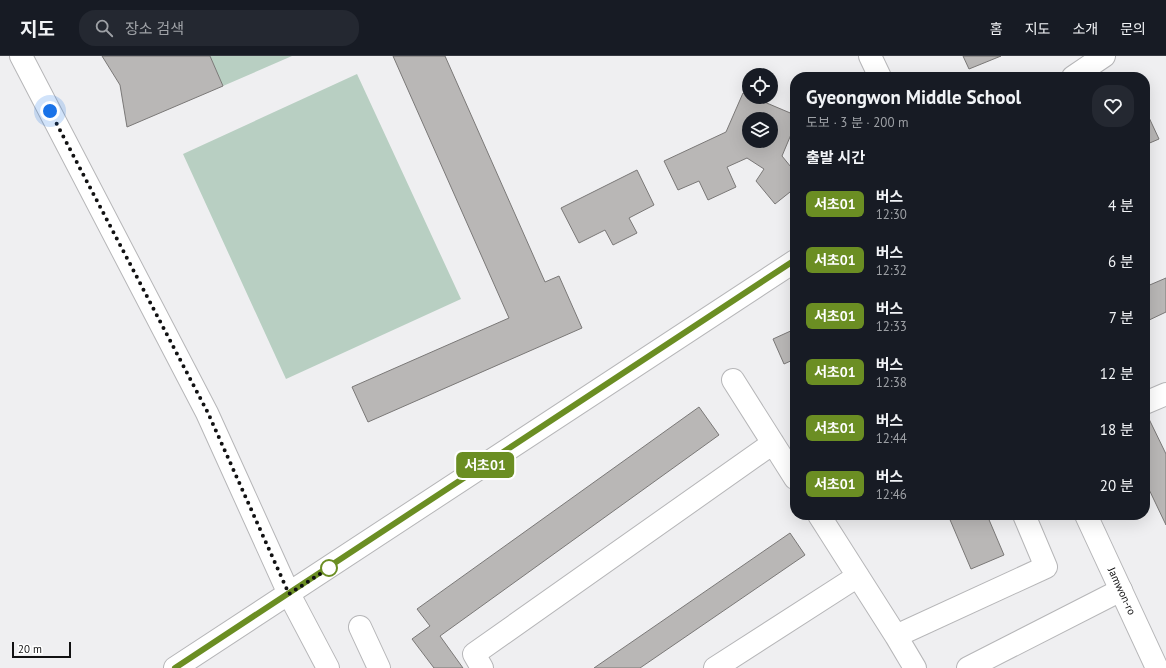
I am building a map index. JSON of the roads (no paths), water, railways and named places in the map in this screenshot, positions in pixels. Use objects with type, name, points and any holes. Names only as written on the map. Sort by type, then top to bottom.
[{"type":"street","points":[[21,56],[208,413],[289,594],[328,668]]},
{"type":"street","points":[[870,56],[878,72]]},
{"type":"street","points":[[1080,72],[1101,57]]},
{"type":"street","points":[[175,668],[790,263]]},
{"type":"street","points":[[733,380],[790,470]]},
{"type":"street","points":[[1150,401],[1166,394]]},
{"type":"street","points":[[482,668],[474,654],[773,443]]},
{"type":"street","points":[[822,520],[915,668]]},
{"type":"street","points":[[896,636],[1046,567],[1026,520]]},
{"type":"street","name":"Jamwon-ro","points":[[1088,520],[1157,668]]},
{"type":"street","points":[[715,668],[858,576]]},
{"type":"street","points":[[968,668],[1121,590]]},
{"type":"street","points":[[360,627],[379,668]]}]
